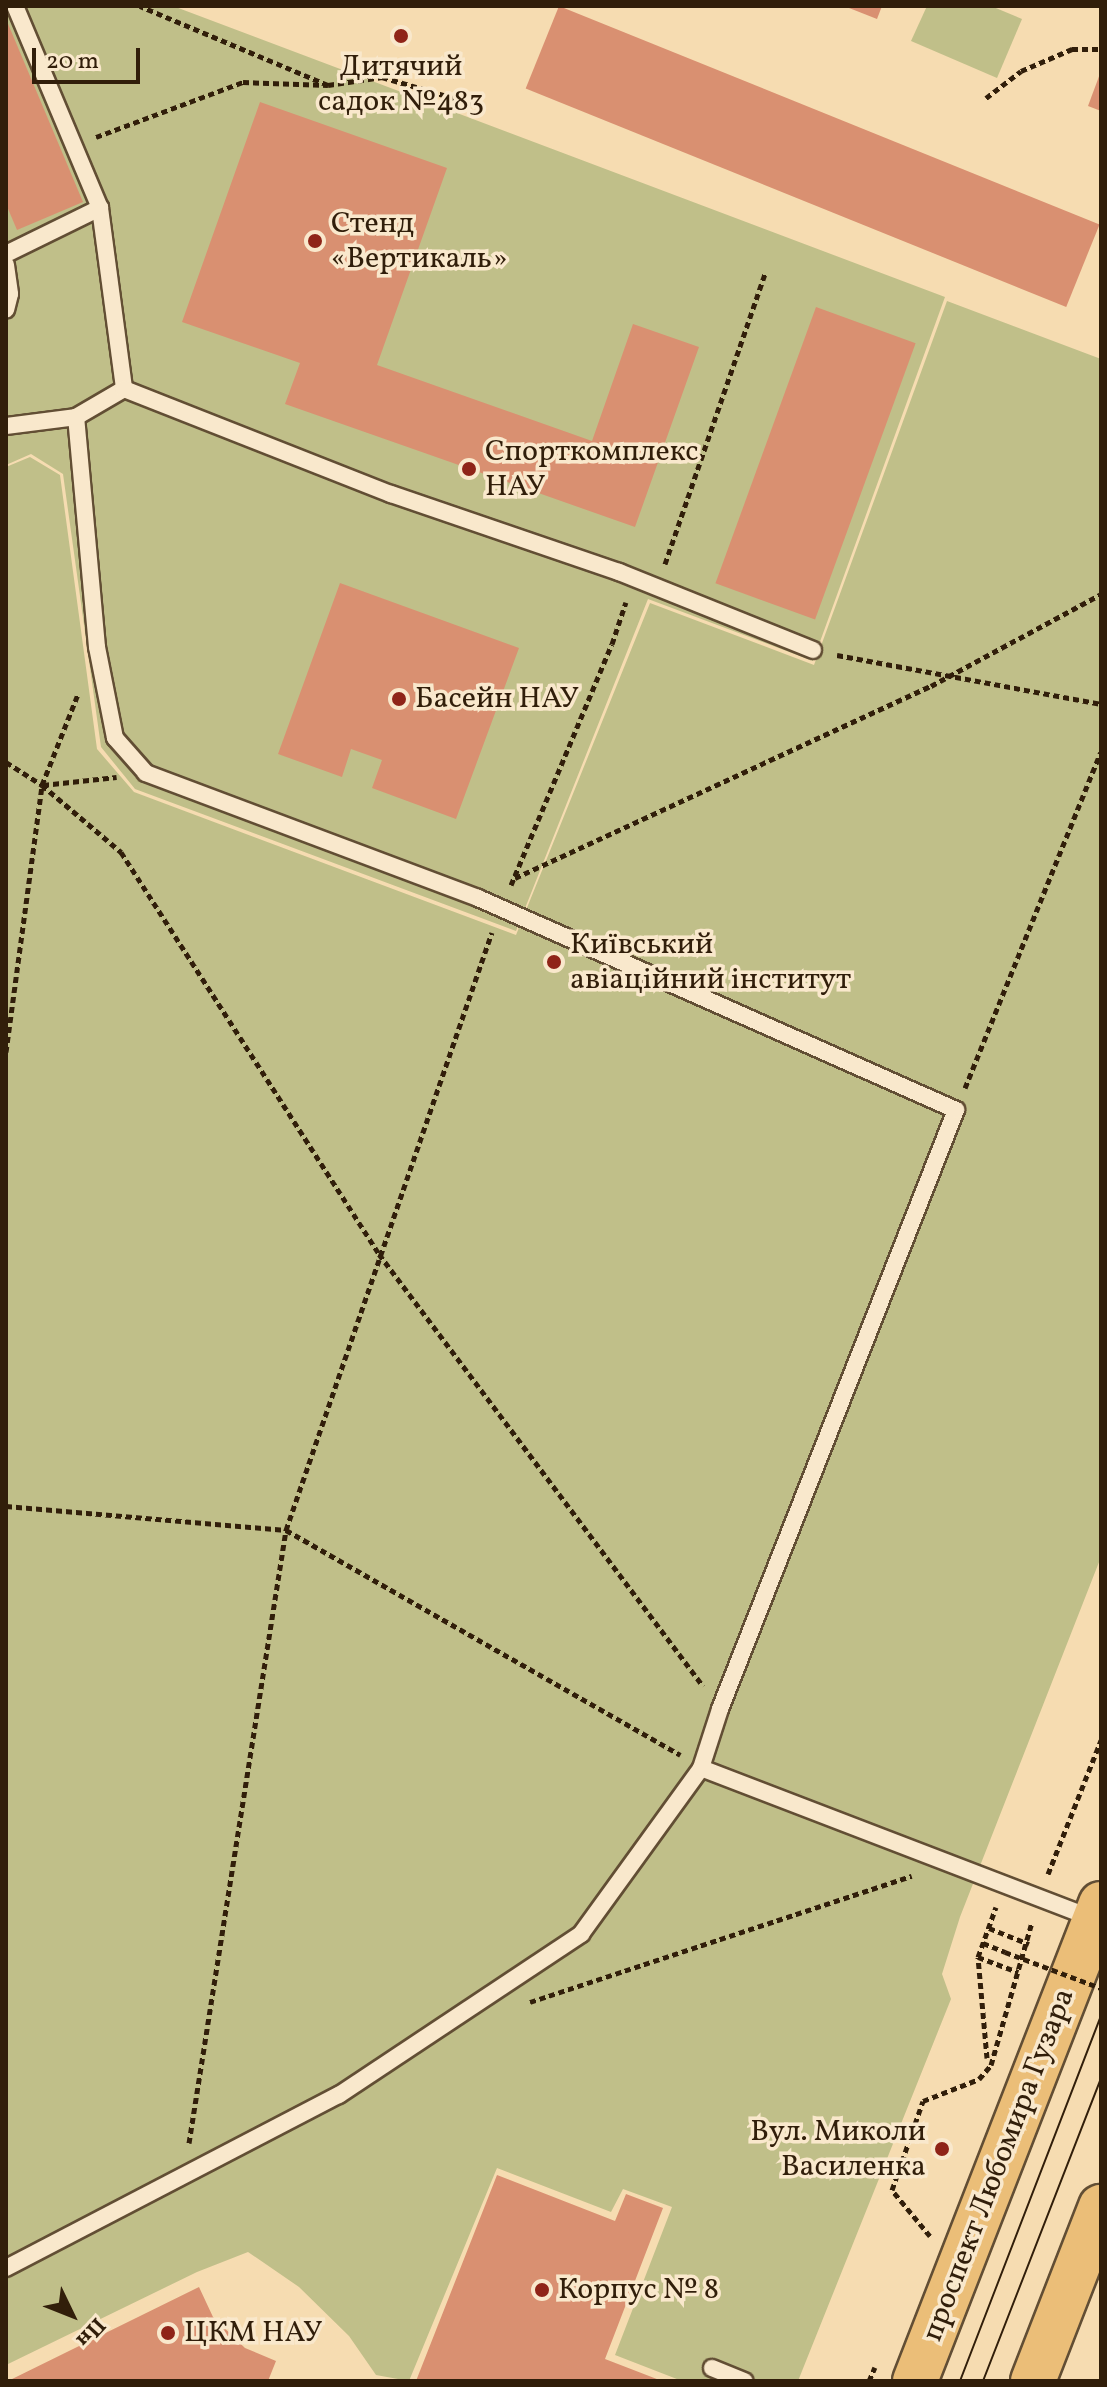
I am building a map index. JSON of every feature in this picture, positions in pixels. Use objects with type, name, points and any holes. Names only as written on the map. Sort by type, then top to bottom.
[{"type":"main road","name":"проспект Любомира Гузара","points":[[915,2381],[1098,1911]]},
{"type":"main road","points":[[1033,2381],[1101,2207]]},
{"type":"lane","points":[[15,6],[100,208],[124,389]]},
{"type":"lane","points":[[6,254],[100,208]]},
{"type":"lane","points":[[6,265],[10,294],[6,310]]},
{"type":"lane","points":[[6,426],[76,417],[124,389]]},
{"type":"lane","points":[[124,389],[391,494],[635,579],[813,650]]},
{"type":"lane","points":[[6,2268],[339,2095],[581,1934],[701,1768],[720,1709],[956,1110],[501,908],[146,773],[115,738],[97,647],[76,417]]},
{"type":"lane","points":[[701,1768],[951,1864],[1098,1911]]},
{"type":"lane","points":[[712,2368],[744,2381]]},
{"type":"path","points":[[140,6],[328,85]]},
{"type":"path","points":[[986,98],[1021,71],[1072,49],[1101,49]]},
{"type":"path","points":[[74,145],[243,82],[328,85],[382,77],[478,105]]},
{"type":"path","points":[[184,2175],[286,1530],[501,908],[612,644],[635,579],[667,562],[765,274]]},
{"type":"path","points":[[513,879],[949,676],[1101,594]]},
{"type":"path","points":[[6,1052],[42,785],[97,647]]},
{"type":"path","points":[[813,650],[1101,704]]},
{"type":"path","points":[[956,1110],[1101,752]]},
{"type":"path","points":[[6,762],[42,785],[121,852],[379,1254],[720,1709]]},
{"type":"path","points":[[42,785],[146,773]]},
{"type":"path","points":[[6,1506],[286,1530],[701,1768]]},
{"type":"path","points":[[523,2004],[951,1864]]},
{"type":"path","points":[[987,2058],[978,1957],[1005,1883]]},
{"type":"path","points":[[989,1928],[1029,1944]]},
{"type":"path","points":[[983,1943],[1101,1988]]},
{"type":"path","points":[[978,1957],[1018,1972]]},
{"type":"path","points":[[923,2224],[892,2190],[923,2101],[979,2079]]},
{"type":"shaded area","name":"Спорткомплекс НАУ","points":[[6,6],[173,6],[945,297],[813,661],[648,599],[516,931],[135,789],[101,747],[63,474],[31,454],[6,465]]},
{"type":"shaded area","points":[[927,6],[991,6],[1022,19],[997,78],[911,41]]},
{"type":"shaded area","name":"Київський авіаційний інститут","points":[[947,301],[1101,359],[1101,1557],[960,1917],[942,1974],[951,1999],[798,2381],[682,2381],[615,2355],[672,2207],[623,2189],[611,2212],[497,2168],[409,2381],[376,2375],[349,2336],[299,2287],[248,2252],[197,2272],[6,2365],[6,467],[30,457],[60,475],[97,749],[134,792],[516,935],[650,603],[814,665]]},
{"type":"building","points":[[559,6],[1100,224],[1066,307],[526,89]]},
{"type":"building","points":[[844,6],[882,6],[877,19]]},
{"type":"building","points":[[6,19],[83,202],[17,230],[6,204]]},
{"type":"building","points":[[1101,71],[1101,111],[1088,106]]},
{"type":"building","points":[[260,102],[447,168],[377,365],[592,441],[633,324],[699,347],[635,527],[285,404],[300,363],[182,322]]},
{"type":"building","points":[[816,307],[916,343],[815,620],[715,583]]},
{"type":"building","name":"Басейн НАУ","points":[[340,583],[519,648],[456,819],[372,788],[382,760],[351,749],[342,777],[278,754]]},
{"type":"building","name":"Корпус № 8","points":[[497,2175],[615,2221],[626,2194],[663,2208],[605,2359],[662,2381],[416,2381]]},
{"type":"building","name":"ЦКМ НАУ","points":[[199,2287],[213,2317],[245,2348],[276,2361],[268,2381],[8,2381]]},
{"type":"tram line","points":[[960,2381],[1101,2015]]},
{"type":"tram line","points":[[983,2381],[1101,2078]]},
{"type":"place","name":"Дитячий садок №483","points":[[401,36]]},
{"type":"place","name":"Стенд «Вертикаль»","points":[[315,241]]},
{"type":"place","name":"Спорткомплекс НАУ","points":[[469,469]]},
{"type":"place","name":"Басейн НАУ","points":[[399,699]]},
{"type":"place","name":"Київський авіаційний інститут","points":[[554,962]]},
{"type":"place","name":"Вул. Миколи Василенка","points":[[942,2149]]},
{"type":"place","name":"Корпус № 8","points":[[542,2290]]},
{"type":"place","name":"ЦКМ НАУ","points":[[168,2333]]}]
